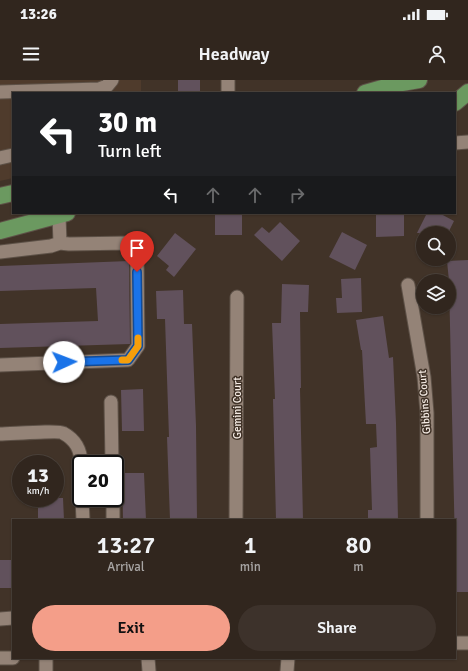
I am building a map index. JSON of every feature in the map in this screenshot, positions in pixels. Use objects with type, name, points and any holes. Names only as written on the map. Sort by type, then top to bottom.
[{"type":"main road","points":[[368,92],[396,84],[419,80]]},
{"type":"main road","points":[[456,103],[468,92]]},
{"type":"main road","points":[[456,108],[468,106]]},
{"type":"main road","points":[[0,196],[12,192]]},
{"type":"main road","points":[[0,231],[61,214]]},
{"type":"street","points":[[0,92],[99,89],[108,86],[112,80]]},
{"type":"street","points":[[228,80],[228,92]]},
{"type":"street","points":[[456,144],[468,142]]},
{"type":"street","points":[[0,158],[12,155]]},
{"type":"street","points":[[60,243],[61,214]]},
{"type":"street","points":[[0,252],[51,246],[60,243],[129,243],[137,257],[138,346],[128,360],[0,365]]},
{"type":"street","name":"Gibbins Court","points":[[408,285],[424,377],[427,413],[427,519]]},
{"type":"street","name":"Gemini Court","points":[[236,519],[237,297]]},
{"type":"street","points":[[111,402],[112,455]]},
{"type":"street","points":[[0,434],[62,432],[73,440],[81,452],[81,455]]},
{"type":"street","points":[[82,507],[83,519]]},
{"type":"street","points":[[113,507],[113,519]]},
{"type":"street","points":[[0,618],[12,618]]},
{"type":"street","points":[[456,643],[468,643]]},
{"type":"street","points":[[0,658],[12,658]]},
{"type":"street","points":[[46,659],[46,671]]},
{"type":"street","points":[[148,659],[149,671]]},
{"type":"street","points":[[287,671],[288,659]]},
{"type":"shaded area","points":[[0,80],[141,80],[141,92],[12,92],[12,178],[0,181]]},
{"type":"building","points":[[178,80],[200,80],[200,92],[178,92]]},
{"type":"building","points":[[215,214],[242,214],[242,235],[215,235]]},
{"type":"building","points":[[376,214],[404,214],[404,236],[376,237]]},
{"type":"building","points":[[426,214],[441,214],[454,221],[452,226],[420,226]]},
{"type":"building","points":[[280,222],[300,241],[282,261],[254,235],[262,227],[269,233]]},
{"type":"building","points":[[342,232],[367,245],[355,270],[329,257]]},
{"type":"building","points":[[175,233],[196,249],[174,277],[166,270],[169,266],[157,256]]},
{"type":"building","points":[[468,260],[468,592],[456,592],[456,519],[454,519],[450,314],[456,314],[456,274],[448,274],[448,266],[456,266],[456,261]]},
{"type":"building","points":[[129,261],[130,344],[0,348],[0,324],[98,321],[96,288],[0,291],[0,266]]},
{"type":"building","points":[[361,278],[362,312],[337,313],[336,298],[342,298],[341,279]]},
{"type":"building","points":[[282,284],[309,285],[308,312],[300,312],[303,519],[276,519],[273,399],[275,399],[272,323],[281,323]]},
{"type":"building","points":[[183,290],[184,324],[192,324],[196,426],[197,519],[170,519],[165,319],[157,319],[156,291]]},
{"type":"building","points":[[383,316],[389,358],[393,357],[398,519],[368,519],[368,510],[372,510],[370,448],[377,447],[376,424],[366,424],[362,350],[356,320]]},
{"type":"building","points":[[143,389],[144,431],[122,431],[121,390]]},
{"type":"building","points":[[124,473],[144,473],[146,519],[123,519]]},
{"type":"building","points":[[38,507],[63,507],[64,519],[38,519]]},
{"type":"building","points":[[0,560],[12,560],[12,588],[0,588]]},
{"type":"slow traffic","points":[[122,360],[128,360],[138,346],[138,338]]},
{"type":"route","points":[[64,362],[128,360],[138,346],[137,272]]}]
